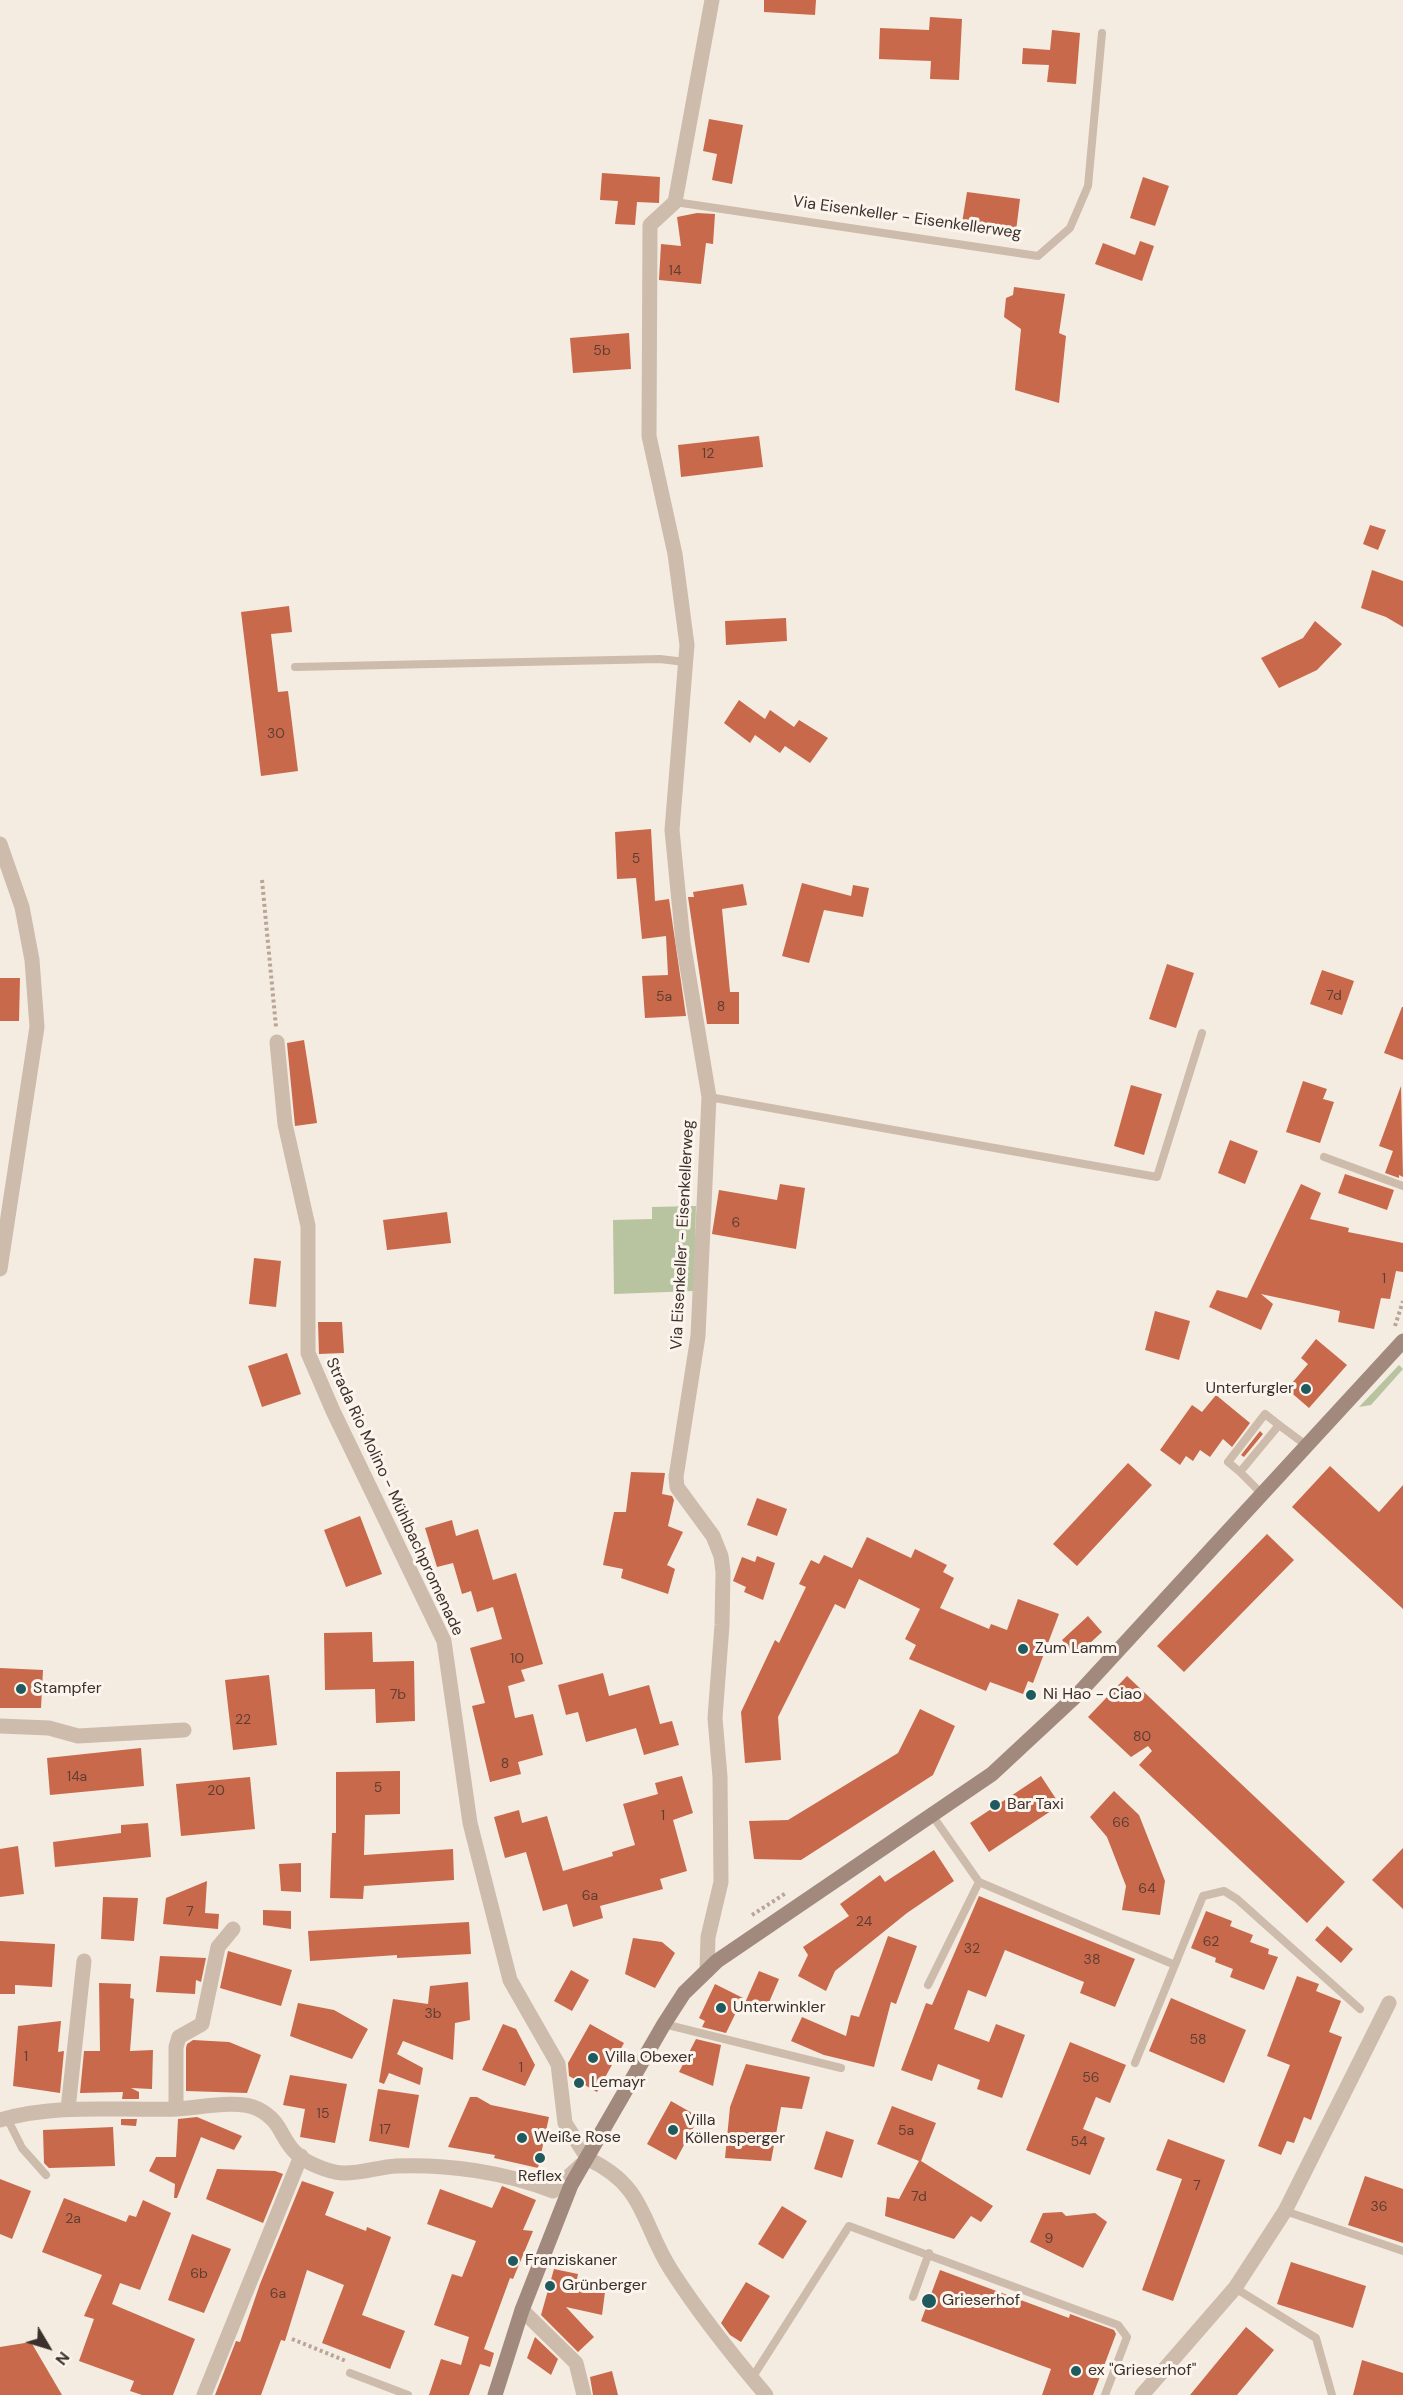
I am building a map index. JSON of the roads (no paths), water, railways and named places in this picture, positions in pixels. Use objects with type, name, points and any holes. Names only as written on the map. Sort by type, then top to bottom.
[{"type":"main road","points":[[495,2395],[522,2310],[571,2185],[684,1993],[707,1971],[746,1941],[992,1774],[1078,1694],[1306,1445],[1398,1336]]},
{"type":"street","points":[[675,202],[712,0]]},
{"type":"street","name":"Via Eisenkeller - Eisenkellerweg","points":[[675,202],[650,225],[649,436],[675,554],[687,645],[672,830],[683,942],[709,1097],[698,1336],[676,1477],[677,1487],[713,1536],[721,1556],[723,1572],[722,1625],[715,1718],[720,1777],[721,1882],[708,1937],[707,1971]]},
{"type":"street","points":[[0,844],[22,907],[32,960],[37,1027],[0,1269]]},
{"type":"street","name":"Strada Rio Molino - Mühlbachpromenade","points":[[277,1042],[285,1124],[308,1226],[308,1353],[444,1641],[470,1822],[510,1980],[558,2064],[565,2123],[588,2159]]},
{"type":"street","points":[[0,1726],[49,1728],[78,1737],[184,1730]]},
{"type":"street","points":[[176,2109],[176,2047],[179,2037],[202,2024],[218,1947],[233,1929]]},
{"type":"street","points":[[68,2109],[84,1961]]},
{"type":"street","points":[[1142,2395],[1235,2288],[1285,2211],[1389,2003]]},
{"type":"street","points":[[4,2119],[68,2109],[176,2109],[225,2105],[256,2108],[276,2120],[296,2154],[341,2173],[395,2166],[449,2166],[534,2183],[553,2191],[588,2159],[606,2168],[637,2197],[669,2267],[711,2330],[766,2395]]},
{"type":"street","points":[[204,2395],[301,2156]]},
{"type":"street","points":[[522,2310],[576,2363],[584,2395]]},
{"type":"lane","name":"Via Eisenkeller - Eisenkellerweg","points":[[675,202],[1038,256],[1070,228],[1088,186],[1102,33]]},
{"type":"lane","points":[[295,667],[660,659],[685,662]]},
{"type":"lane","points":[[709,1097],[1157,1177],[1202,1034]]},
{"type":"lane","points":[[1324,1157],[1403,1186]]},
{"type":"lane","points":[[1262,1493],[1228,1462],[1265,1414],[1306,1445]]},
{"type":"lane","points":[[1240,1472],[1279,1425]]},
{"type":"lane","points":[[932,1815],[979,1882],[1175,1965]]},
{"type":"lane","points":[[928,1985],[979,1882]]},
{"type":"lane","points":[[1136,2063],[1203,1896],[1224,1891],[1237,1899],[1360,2009]]},
{"type":"lane","points":[[664,2024],[841,2067]]},
{"type":"lane","points":[[4,2119],[22,2148],[46,2175]]},
{"type":"lane","points":[[1285,2211],[1403,2251]]},
{"type":"lane","points":[[752,2378],[849,2226],[929,2253],[1124,2330],[1127,2337],[1105,2395]]},
{"type":"lane","points":[[913,2297],[929,2253]]},
{"type":"lane","points":[[1235,2288],[1316,2338],[1332,2395]]},
{"type":"lane","points":[[350,2373],[408,2395]]},
{"type":"place","name":"Unterfurgler","points":[[1306,1389]]},
{"type":"place","name":"Zum Lamm","points":[[1023,1649]]},
{"type":"place","name":"Stampfer","points":[[21,1689]]},
{"type":"place","name":"Ni Hao - Ciao","points":[[1031,1695]]},
{"type":"place","name":"Bar Taxi","points":[[995,1805]]},
{"type":"place","name":"Unterwinkler","points":[[721,2008]]},
{"type":"place","name":"Villa Obexer","points":[[593,2058]]},
{"type":"place","name":"Lemayr","points":[[579,2083]]},
{"type":"place","name":"Villa Köllensperger","points":[[673,2130]]},
{"type":"place","name":"Weiße Rose","points":[[522,2138]]},
{"type":"place","name":"Reflex","points":[[540,2158]]},
{"type":"place","name":"Franziskaner","points":[[513,2261]]},
{"type":"place","name":"Grünberger","points":[[550,2286]]},
{"type":"place","name":"Grieserhof","points":[[929,2301]]},
{"type":"place","name":"ex \"Grieserhof\"","points":[[1076,2371]]}]
